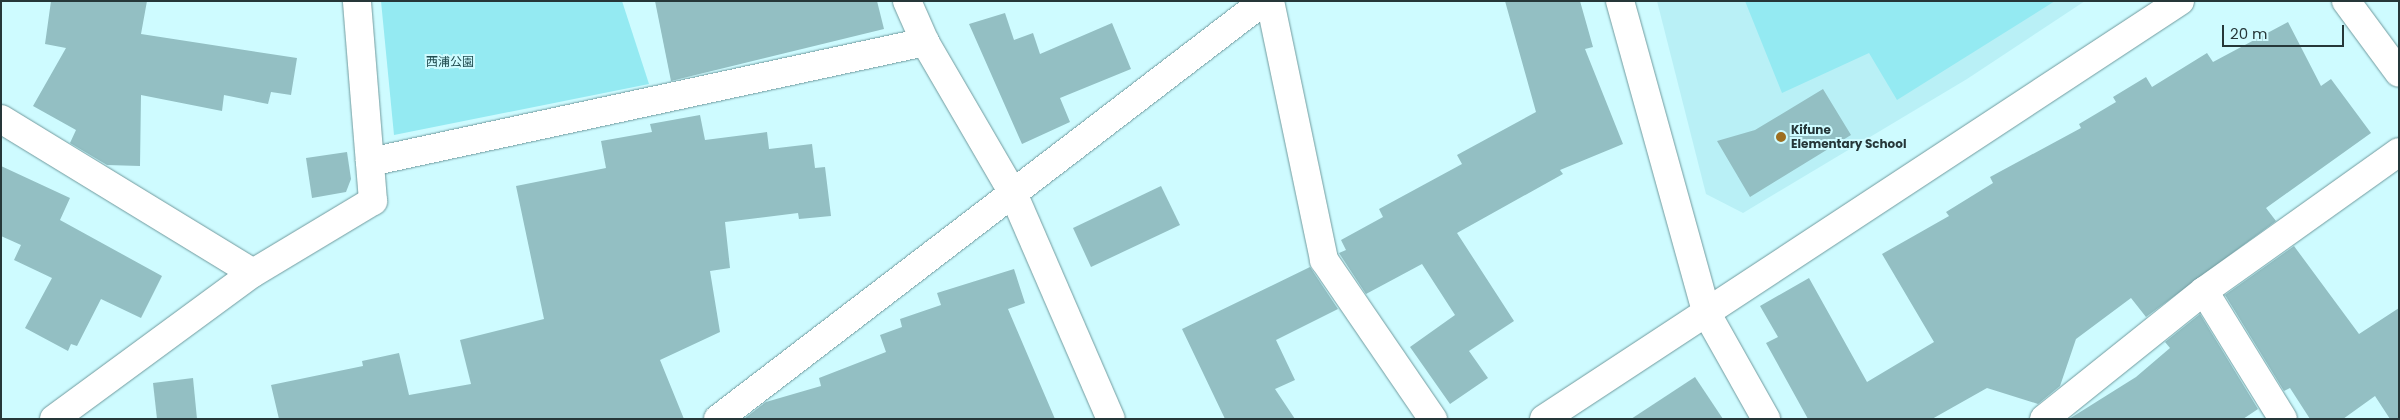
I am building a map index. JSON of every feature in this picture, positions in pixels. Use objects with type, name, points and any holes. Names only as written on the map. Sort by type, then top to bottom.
[{"type":"street","points":[[54,419],[253,274],[373,201],[357,1]]},
{"type":"street","points":[[907,1],[925,42],[1013,193],[1111,419]]},
{"type":"street","points":[[718,419],[1264,1]]},
{"type":"street","points":[[1270,1],[1324,260],[1433,419]]},
{"type":"street","points":[[1620,1],[1706,312],[1766,419]]},
{"type":"street","points":[[1544,419],[2180,1]]},
{"type":"street","points":[[2346,1],[2399,74]]},
{"type":"street","points":[[370,162],[925,42]]},
{"type":"street","points":[[1,119],[253,274]]},
{"type":"street","points":[[2044,419],[2204,290],[2399,152]]},
{"type":"street","points":[[2204,290],[2283,419]]},
{"type":"shaded area","name":"Kifune Elementary School","points":[[1657,1],[2085,1],[1967,79],[1743,213],[1706,194]]},
{"type":"green space","name":"西浦公園","points":[[381,1],[622,1],[649,84],[394,135]]},
{"type":"green space","points":[[1745,1],[2055,1],[1897,100],[1869,53],[1782,93]]},
{"type":"building","points":[[51,1],[147,1],[141,34],[297,58],[291,95],[271,92],[268,104],[224,95],[222,111],[141,95],[140,166],[107,165],[70,143],[76,130],[33,106],[66,48],[45,44]]},
{"type":"building","points":[[655,1],[877,1],[884,29],[671,81]]},
{"type":"building","points":[[1505,1],[1580,1],[1593,47],[1585,49],[1623,144],[1560,170],[1563,174],[1457,233],[1514,321],[1469,351],[1488,378],[1450,404],[1410,347],[1455,315],[1422,264],[1366,294],[1339,253],[1346,250],[1341,240],[1383,217],[1379,209],[1462,164],[1457,155],[1536,112]]},
{"type":"building","points":[[1005,13],[1014,40],[1033,33],[1040,54],[1112,23],[1131,69],[1060,98],[1070,122],[1022,144],[969,24]]},
{"type":"building","points":[[2288,22],[2321,86],[2331,79],[2371,133],[2266,208],[2276,221],[2146,317],[2131,298],[2076,339],[2060,386],[2038,404],[1987,388],[1932,419],[1808,419],[1766,343],[1778,337],[1760,306],[1809,278],[1867,382],[1934,342],[1882,254],[1949,216],[1946,212],[1993,183],[1990,177],[2081,128],[2079,124],[2116,102],[2113,97],[2146,77],[2152,87],[2207,53],[2213,62]]},
{"type":"building","points":[[1823,89],[1851,135],[1750,197],[1717,141],[1755,130]]},
{"type":"building","points":[[700,115],[705,140],[767,132],[769,149],[812,144],[815,168],[825,167],[831,216],[799,219],[798,213],[725,222],[730,268],[710,271],[720,332],[660,360],[684,419],[279,419],[271,385],[363,366],[362,361],[399,353],[409,395],[471,384],[460,340],[544,319],[516,186],[606,168],[601,141],[652,132],[650,124]]},
{"type":"building","points":[[347,152],[351,179],[346,192],[312,198],[306,158]]},
{"type":"building","points":[[1,166],[70,198],[60,220],[162,276],[141,318],[101,299],[77,346],[71,344],[68,351],[25,328],[52,278],[14,260],[21,245],[1,236]]},
{"type":"building","points":[[1161,186],[1180,225],[1091,267],[1073,228]]},
{"type":"building","points":[[2294,246],[2359,334],[2399,308],[2399,419],[2390,419],[2375,396],[2343,419],[2310,419],[2290,388],[2284,391],[2225,295]]},
{"type":"building","points":[[1310,267],[1338,309],[1276,340],[1295,380],[1275,389],[1295,419],[1225,419],[1182,329]]},
{"type":"building","points":[[1014,269],[1025,303],[1008,309],[1055,419],[744,419],[766,402],[821,386],[819,378],[886,352],[880,335],[902,327],[900,319],[941,305],[937,293]]},
{"type":"building","points":[[2200,314],[2258,409],[2243,419],[2069,419],[2136,377],[2170,348],[2165,342]]},
{"type":"building","points":[[1695,377],[1723,419],[1631,419]]},
{"type":"building","points":[[193,378],[197,419],[157,419],[153,383]]},
{"type":"place","name":"Kifune Elementary School","points":[[1781,137]]}]
